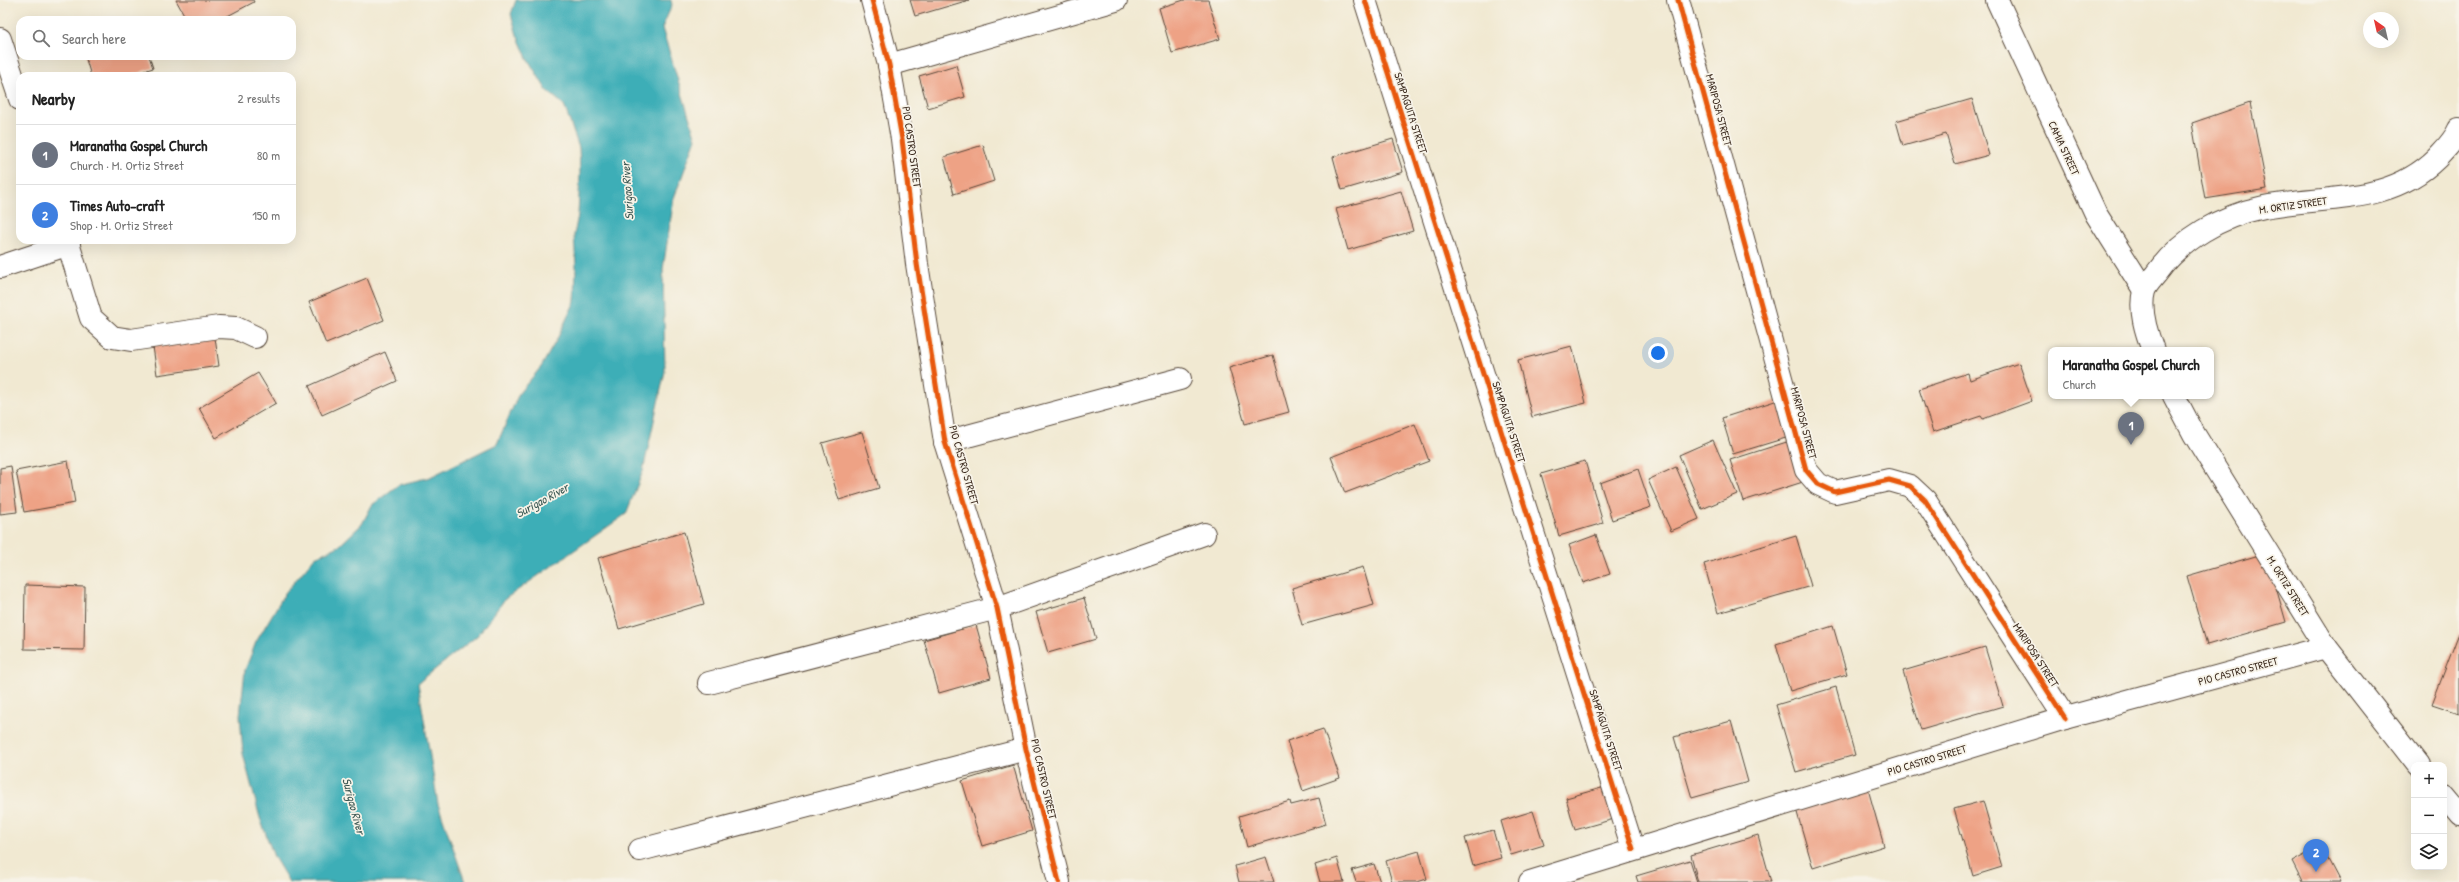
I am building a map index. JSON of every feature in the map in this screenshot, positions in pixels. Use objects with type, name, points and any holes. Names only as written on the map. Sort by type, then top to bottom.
[{"type":"street","name":"PIO CASTRO STREET","points":[[872,0],[889,65],[902,139],[917,264],[945,442],[997,608],[1026,749],[1059,882]]},
{"type":"street","points":[[889,65],[1116,0]]},
{"type":"street","name":"SAMPAGUITA STREET","points":[[1365,0],[1633,849]]},
{"type":"street","name":"MARIPOSA STREET","points":[[1678,0],[1806,470],[1818,484],[1835,492],[1889,480],[1910,486],[1925,500],[2065,718]]},
{"type":"street","name":"CAMIA STREET","points":[[1998,0],[2096,214],[2144,290]]},
{"type":"street","points":[[0,39],[16,87]]},
{"type":"street","name":"M. ORTIZ STREET","points":[[2144,290],[2180,245],[2213,225],[2263,208],[2365,196],[2404,182],[2430,164],[2454,141],[2459,129]]},
{"type":"street","points":[[0,267],[63,244]]},
{"type":"street","points":[[69,244],[91,318],[112,337],[132,340],[219,327],[236,328],[255,337]]},
{"type":"street","points":[[2144,290],[2143,308],[2145,327],[2152,347]]},
{"type":"street","points":[[945,442],[1180,379]]},
{"type":"street","name":"M. ORTIZ STREET","points":[[2176,399],[2194,434],[2326,647],[2416,762]]},
{"type":"street","points":[[709,683],[997,608],[1204,534]]},
{"type":"street","name":"PIO CASTRO STREET","points":[[1530,882],[1633,849],[2065,718],[2326,647]]},
{"type":"street","points":[[640,850],[1026,749]]},
{"type":"street","points":[[2446,798],[2459,814]]},
{"type":"water","name":"Surigao River","points":[[516,0],[671,0],[672,5],[662,28],[696,139],[674,198],[663,269],[665,371],[643,471],[626,514],[505,599],[477,636],[418,683],[438,804],[465,882],[289,882],[274,857],[260,818],[243,754],[240,715],[245,670],[256,642],[285,593],[315,557],[339,546],[362,524],[372,505],[398,485],[430,477],[497,444],[519,393],[541,367],[557,339],[575,301],[576,267],[574,235],[578,215],[580,173],[579,148],[564,105],[547,91],[527,58],[517,35],[511,14]]},
{"type":"building","points":[[176,0],[253,0],[254,2],[228,16],[185,16]]},
{"type":"building","points":[[910,0],[969,0],[915,16]]},
{"type":"building","points":[[1184,0],[1208,0],[1220,39],[1172,53],[1159,8]]},
{"type":"building","points":[[86,60],[150,60],[153,68],[141,72],[90,72]]},
{"type":"building","points":[[956,65],[965,97],[928,108],[919,76]]},
{"type":"building","points":[[1972,99],[1989,155],[1955,164],[1946,134],[1903,146],[1896,121]]},
{"type":"building","points":[[2250,103],[2267,189],[2205,199],[2192,123]]},
{"type":"building","points":[[1393,139],[1403,172],[1342,190],[1333,157]]},
{"type":"building","points":[[983,145],[994,181],[954,194],[944,157]]},
{"type":"building","points":[[1401,191],[1413,231],[1348,250],[1336,209]]},
{"type":"building","points":[[367,278],[384,320],[326,344],[309,302]]},
{"type":"building","points":[[214,331],[219,366],[157,375],[152,339]]},
{"type":"building","points":[[1572,346],[1586,403],[1532,417],[1518,360]]},
{"type":"building","points":[[385,352],[397,381],[322,415],[309,386]]},
{"type":"building","points":[[1273,355],[1289,412],[1245,424],[1229,368]]},
{"type":"building","points":[[2019,363],[2032,401],[1983,419],[1981,416],[1933,432],[1919,389],[1968,373],[1970,380]]},
{"type":"building","points":[[258,373],[276,403],[216,438],[199,408]]},
{"type":"building","points":[[1778,400],[1789,437],[1733,454],[1722,418]]},
{"type":"building","points":[[1415,424],[1429,461],[1345,493],[1331,457]]},
{"type":"building","points":[[862,432],[879,488],[839,500],[822,443]]},
{"type":"building","points":[[1713,440],[1737,494],[1702,509],[1679,455]]},
{"type":"building","points":[[1793,440],[1806,481],[1743,501],[1730,460]]},
{"type":"building","points":[[68,461],[75,503],[24,512],[16,471]]},
{"type":"building","points":[[1585,461],[1603,523],[1559,536],[1541,474]]},
{"type":"building","points":[[11,466],[17,512],[0,514],[0,468]]},
{"type":"building","points":[[1676,467],[1699,519],[1671,531],[1648,480]]},
{"type":"building","points":[[1638,469],[1651,507],[1612,520],[1600,483]]},
{"type":"building","points":[[684,532],[704,604],[619,629],[598,558]]},
{"type":"building","points":[[1596,535],[1610,574],[1583,583],[1569,545]]},
{"type":"building","points":[[1796,536],[1811,586],[1718,613],[1704,564]]},
{"type":"building","points":[[2266,553],[2286,622],[2207,645],[2187,576]]},
{"type":"building","points":[[1363,567],[1374,605],[1302,625],[1292,588]]},
{"type":"building","points":[[25,585],[85,587],[84,650],[24,649]]},
{"type":"building","points":[[1084,598],[1096,639],[1048,653],[1036,612]]},
{"type":"building","points":[[976,625],[991,678],[939,693],[924,640]]},
{"type":"building","points":[[1833,626],[1847,674],[1790,691],[1776,644]]},
{"type":"building","points":[[2459,633],[2459,713],[2432,704]]},
{"type":"building","points":[[1985,647],[2003,706],[1921,730],[1903,671]]},
{"type":"building","points":[[1836,687],[1855,755],[1796,772],[1776,705]]},
{"type":"building","points":[[1731,721],[1748,782],[1692,798],[1674,737]]},
{"type":"building","points":[[1323,729],[1340,778],[1303,791],[1287,741]]},
{"type":"building","points":[[1013,765],[1032,831],[982,846],[962,781]]},
{"type":"building","points":[[1605,787],[1614,819],[1575,830],[1566,798]]},
{"type":"building","points":[[1868,789],[1884,846],[1813,868],[1796,809]]},
{"type":"building","points":[[1319,798],[1326,824],[1247,847],[1239,816],[1290,801],[1291,805]]},
{"type":"building","points":[[1983,801],[2002,867],[1973,876],[1954,809]]},
{"type":"building","points":[[1533,811],[1544,845],[1511,855],[1501,821]]},
{"type":"building","points":[[1493,830],[1501,858],[1473,866],[1465,838]]},
{"type":"building","points":[[1758,835],[1771,882],[1698,882],[1691,855]]},
{"type":"building","points":[[2321,846],[2340,882],[2302,882],[2292,862]]},
{"type":"building","points":[[1419,851],[1427,879],[1417,882],[1392,882],[1386,861]]},
{"type":"building","points":[[1266,857],[1274,882],[1239,882],[1235,866]]},
{"type":"building","points":[[1337,858],[1344,882],[1320,882],[1315,865]]},
{"type":"building","points":[[1690,860],[1697,882],[1638,882],[1636,876]]},
{"type":"building","points":[[1374,864],[1380,882],[1356,882],[1352,870]]},
{"type":"cycle path","points":[[872,0],[889,65],[902,139],[917,264],[945,442],[997,608],[1026,749],[1059,882]]},
{"type":"cycle path","points":[[1365,0],[1633,849]]},
{"type":"cycle path","points":[[1678,0],[1806,470],[1818,484],[1835,492],[1889,480],[1910,486],[1925,500],[2065,718]]},
{"type":"place","name":"Maranatha Gospel Church","points":[[2131,445]]},
{"type":"place","name":"Times Auto-craft","points":[[2316,872]]}]
